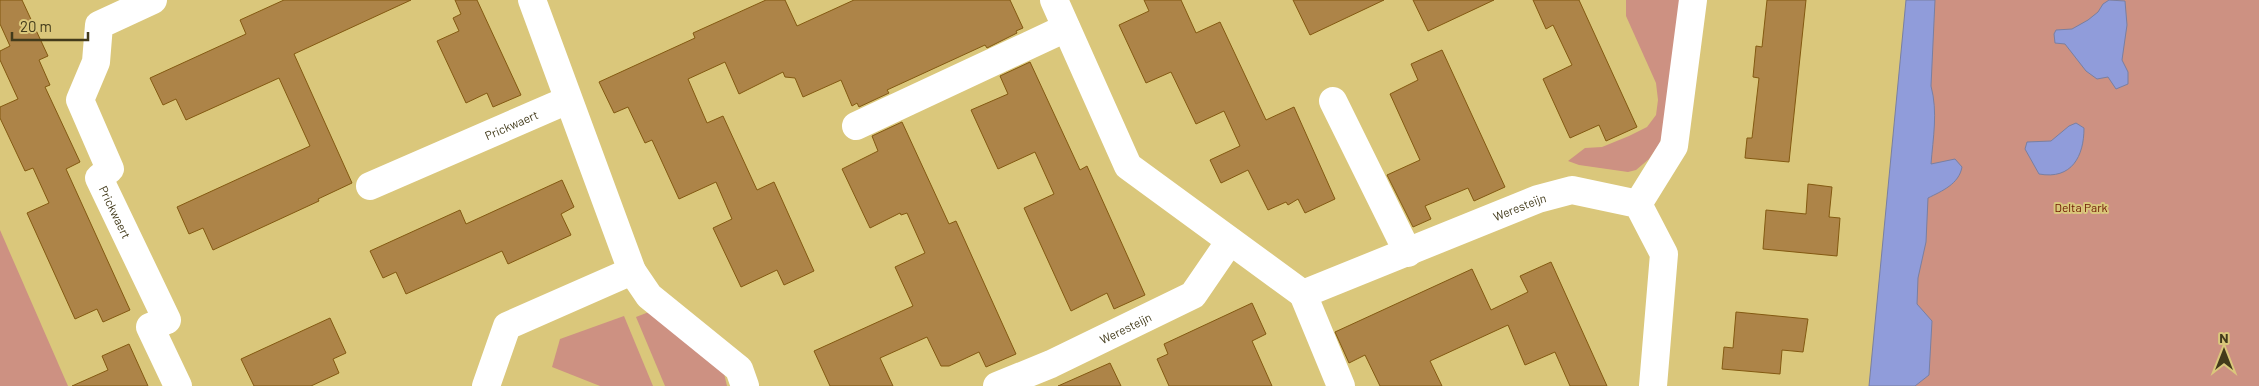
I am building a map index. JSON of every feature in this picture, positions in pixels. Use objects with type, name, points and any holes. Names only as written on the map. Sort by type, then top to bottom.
[{"type":"street","name":"Prickwaert","points":[[153,0],[99,26],[96,62],[80,100],[110,170],[99,178],[167,320],[150,327],[178,386]]},
{"type":"street","points":[[532,0],[632,271],[649,296],[740,369],[746,386]]},
{"type":"street","points":[[1054,0],[1128,166],[1303,294],[1341,386]]},
{"type":"street","points":[[1653,386],[1664,254],[1638,204],[1674,146],[1693,0]]},
{"type":"street","points":[[856,126],[1066,28]]},
{"type":"street","name":"Prickwaert","points":[[370,186],[568,100]]},
{"type":"street","points":[[1333,101],[1408,253]]},
{"type":"street","name":"Weresteijn","points":[[1303,294],[1538,199],[1572,190],[1638,204]]},
{"type":"street","name":"Weresteijn","points":[[997,386],[1051,364],[1193,295],[1230,241]]},
{"type":"street","points":[[486,386],[507,326],[632,271]]},
{"type":"green space","points":[[1626,0],[1681,0],[1666,121],[1660,143],[1649,159],[1636,170],[1628,172],[1579,165],[1568,161],[1585,148],[1602,147],[1647,127],[1656,115],[1658,100],[1656,83],[1626,16]]},
{"type":"green space","name":"Delta Park","points":[[1925,0],[2259,0],[2259,386],[1882,386]]},
{"type":"green space","points":[[0,230],[68,386],[0,386]]},
{"type":"green space","points":[[654,310],[723,369],[727,386],[665,386],[636,317]]},
{"type":"green space","points":[[624,316],[653,386],[600,386],[552,367],[560,339]]},
{"type":"water","points":[[1906,0],[1935,0],[1931,86],[1934,105],[1934,125],[1931,164],[1955,159],[1962,167],[1954,182],[1944,190],[1928,198],[1926,242],[1918,278],[1917,304],[1932,321],[1929,375],[1915,386],[1869,386]]},
{"type":"water","points":[[2109,0],[2125,1],[2127,25],[2122,60],[2128,72],[2128,84],[2116,89],[2108,77],[2097,79],[2086,71],[2065,44],[2055,43],[2054,34],[2056,30],[2072,29],[2088,20]]},
{"type":"water","points":[[2076,123],[2084,128],[2082,148],[2074,164],[2060,173],[2050,175],[2039,174],[2025,149],[2027,142],[2051,141],[2069,126]]},
{"type":"building","points":[[0,0],[22,0],[48,56],[39,60],[50,85],[45,87],[80,162],[66,169],[130,310],[103,322],[97,309],[75,319],[27,213],[49,203],[33,168],[25,171],[0,118],[0,107],[18,99],[0,60],[0,51],[10,46],[0,24]]},
{"type":"building","points":[[284,0],[411,0],[294,54],[352,183],[318,199],[319,201],[213,250],[203,228],[189,234],[177,207],[310,146],[279,78],[186,120],[176,99],[163,105],[150,78],[246,34],[240,20]]},
{"type":"building","points":[[455,0],[477,0],[521,95],[493,107],[487,93],[466,103],[437,41],[459,31],[453,18],[461,14]]},
{"type":"building","points":[[766,0],[785,0],[797,26],[854,0],[1010,0],[1023,28],[987,48],[985,45],[887,90],[889,93],[859,107],[857,103],[852,106],[841,80],[803,97],[795,78],[785,77],[783,72],[739,94],[725,62],[688,79],[707,123],[723,116],[757,190],[774,182],[814,271],[784,285],[777,270],[741,287],[713,228],[732,219],[716,182],[679,199],[652,140],[645,143],[628,107],[614,113],[599,82],[695,38],[693,33]]},
{"type":"building","points":[[1144,0],[1181,0],[1196,33],[1220,22],[1266,120],[1294,107],[1335,199],[1305,213],[1298,199],[1288,205],[1286,202],[1268,210],[1248,170],[1221,183],[1210,160],[1240,146],[1224,111],[1196,124],[1171,72],[1146,83],[1119,25],[1149,11]]},
{"type":"building","points":[[1293,0],[1384,0],[1310,35]]},
{"type":"building","points":[[1413,0],[1494,0],[1428,31]]},
{"type":"building","points":[[1533,0],[1579,0],[1637,127],[1606,141],[1599,125],[1570,138],[1543,79],[1572,65],[1553,25],[1546,29]]},
{"type":"building","points":[[1767,0],[1806,0],[1789,162],[1745,158],[1747,138],[1752,138],[1759,78],[1753,77],[1756,46],[1762,47]]},
{"type":"building","points":[[1442,50],[1505,187],[1474,201],[1468,188],[1425,206],[1431,219],[1413,227],[1387,175],[1420,160],[1390,94],[1418,80],[1411,64]]},
{"type":"building","points":[[1030,62],[1080,170],[1087,166],[1145,295],[1114,309],[1107,293],[1071,311],[1024,208],[1054,194],[1035,152],[998,169],[971,110],[1008,94],[1000,76]]},
{"type":"building","points":[[902,122],[949,224],[956,221],[1016,354],[986,367],[979,352],[949,366],[941,366],[927,337],[880,358],[893,386],[830,386],[814,351],[913,306],[895,267],[925,253],[907,213],[901,215],[900,213],[870,228],[842,169],[878,151],[872,136]]},
{"type":"building","points":[[562,180],[574,207],[561,214],[571,235],[508,264],[502,251],[406,294],[396,272],[383,278],[370,251],[460,210],[466,224]]},
{"type":"building","points":[[1808,184],[1832,187],[1829,217],[1840,218],[1837,256],[1763,249],[1766,210],[1806,214]]},
{"type":"building","points":[[1551,262],[1607,386],[1570,386],[1555,352],[1525,365],[1508,325],[1430,361],[1442,386],[1380,386],[1365,355],[1349,363],[1335,332],[1472,269],[1491,310],[1528,292],[1520,276]]},
{"type":"building","points":[[1252,303],[1266,334],[1252,341],[1272,386],[1169,386],[1157,359],[1168,354],[1164,344]]},
{"type":"building","points":[[1736,312],[1808,319],[1803,352],[1782,350],[1780,374],[1722,369],[1724,347],[1733,348]]},
{"type":"building","points":[[330,318],[346,353],[333,359],[339,373],[311,386],[254,386],[241,359]]},
{"type":"building","points":[[129,344],[148,386],[72,386],[108,370],[102,356]]},
{"type":"building","points":[[1110,363],[1121,386],[1058,386]]}]
